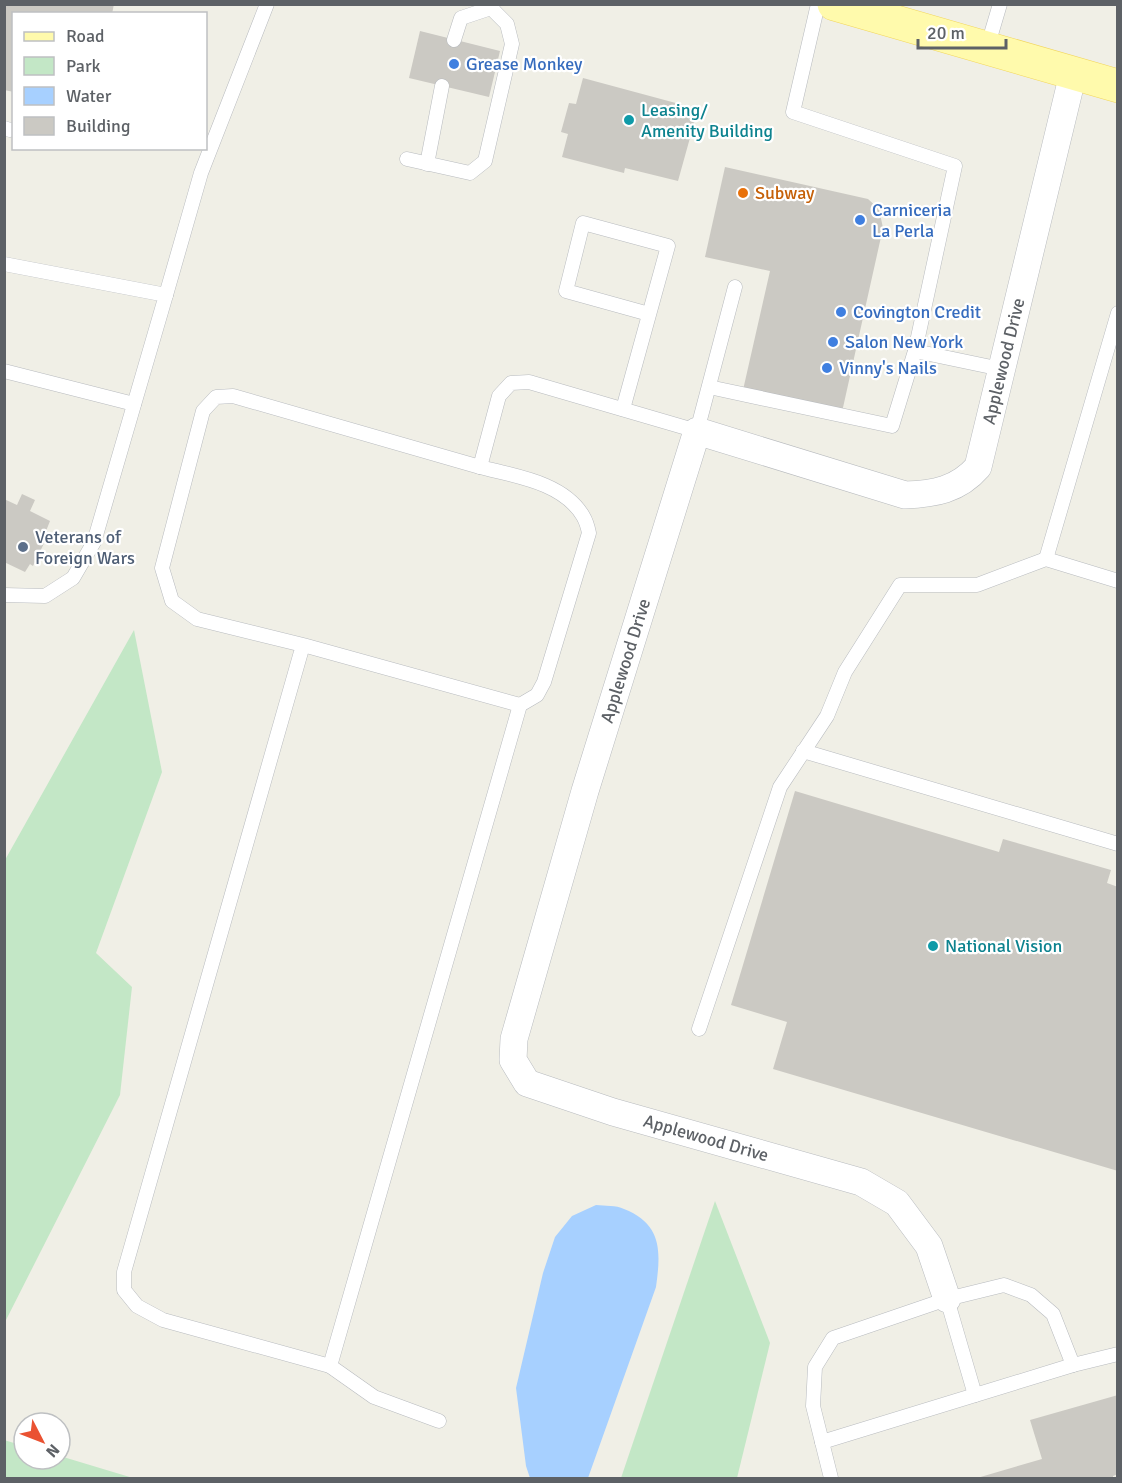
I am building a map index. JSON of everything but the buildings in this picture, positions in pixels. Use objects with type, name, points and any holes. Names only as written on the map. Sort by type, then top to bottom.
[{"type":"main road","points":[[834,4],[1118,86]]},
{"type":"street","name":"Applewood Drive","points":[[947,1299],[929,1246],[897,1203],[861,1182],[613,1112],[527,1083],[513,1060],[514,1040],[585,791],[697,431],[904,495],[930,494],[967,479],[978,466],[1073,74]]},
{"type":"lane","points":[[4,595],[45,596],[73,578],[94,542],[201,173],[267,4]]},
{"type":"lane","points":[[709,387],[892,426],[915,351],[955,166],[793,112],[818,4]]},
{"type":"lane","points":[[987,48],[1000,4]]},
{"type":"lane","points":[[407,159],[470,173],[485,161],[512,44],[507,24],[492,6],[461,18],[454,40]]},
{"type":"lane","points":[[427,164],[442,86]]},
{"type":"lane","points":[[623,409],[668,246],[583,223],[566,291],[649,314]]},
{"type":"lane","points":[[4,264],[166,295]]},
{"type":"lane","points":[[480,467],[500,396],[511,383],[529,382],[697,431],[735,287]]},
{"type":"lane","points":[[1046,559],[1118,313]]},
{"type":"lane","points":[[915,351],[1001,369]]},
{"type":"lane","points":[[4,371],[134,404]]},
{"type":"lane","points":[[232,396],[480,467],[542,484],[570,500],[584,516],[589,533],[544,682],[537,695],[519,705],[303,645],[197,619],[172,601],[162,568],[203,411],[216,397],[232,396]]},
{"type":"lane","points":[[699,1029],[780,787],[827,716],[845,672],[900,585],[977,585],[1046,559],[1118,581]]},
{"type":"lane","points":[[303,645],[124,1272],[123,1290],[137,1306],[163,1320],[330,1366],[374,1397],[439,1421]]},
{"type":"lane","points":[[330,1366],[519,705]]},
{"type":"lane","points":[[803,751],[1118,844]]},
{"type":"lane","points":[[831,1479],[813,1406],[815,1367],[833,1338],[947,1299],[1004,1286],[1031,1295],[1053,1314],[1073,1365]]},
{"type":"lane","points":[[947,1299],[975,1395]]},
{"type":"lane","points":[[822,1442],[1073,1365],[1118,1354]]},
{"type":"green space","points":[[134,630],[162,772],[96,953],[132,987],[120,1095],[5,1322],[5,860]]},
{"type":"green space","points":[[715,1201],[770,1343],[737,1478],[621,1478]]},
{"type":"green space","points":[[4,1440],[12,1442],[12,1471],[72,1471],[72,1460],[133,1478],[5,1478]]},
{"type":"water","points":[[596,1205],[624,1209],[646,1222],[656,1240],[658,1250],[656,1287],[588,1478],[530,1478],[526,1466],[516,1388],[543,1273],[555,1237],[572,1216]]},
{"type":"place","name":"Grease Monkey","points":[[454,64]]},
{"type":"place","name":"Leasing/ Amenity Building","points":[[629,120]]},
{"type":"place","name":"Subway","points":[[743,193]]},
{"type":"place","name":"Carniceria La Perla","points":[[860,220]]},
{"type":"place","name":"Covington Credit","points":[[841,312]]},
{"type":"place","name":"Salon New York","points":[[833,342]]},
{"type":"place","name":"Vinny's Nails","points":[[827,368]]},
{"type":"place","name":"Veterans of Foreign Wars","points":[[23,547]]},
{"type":"place","name":"National Vision","points":[[933,946]]}]
